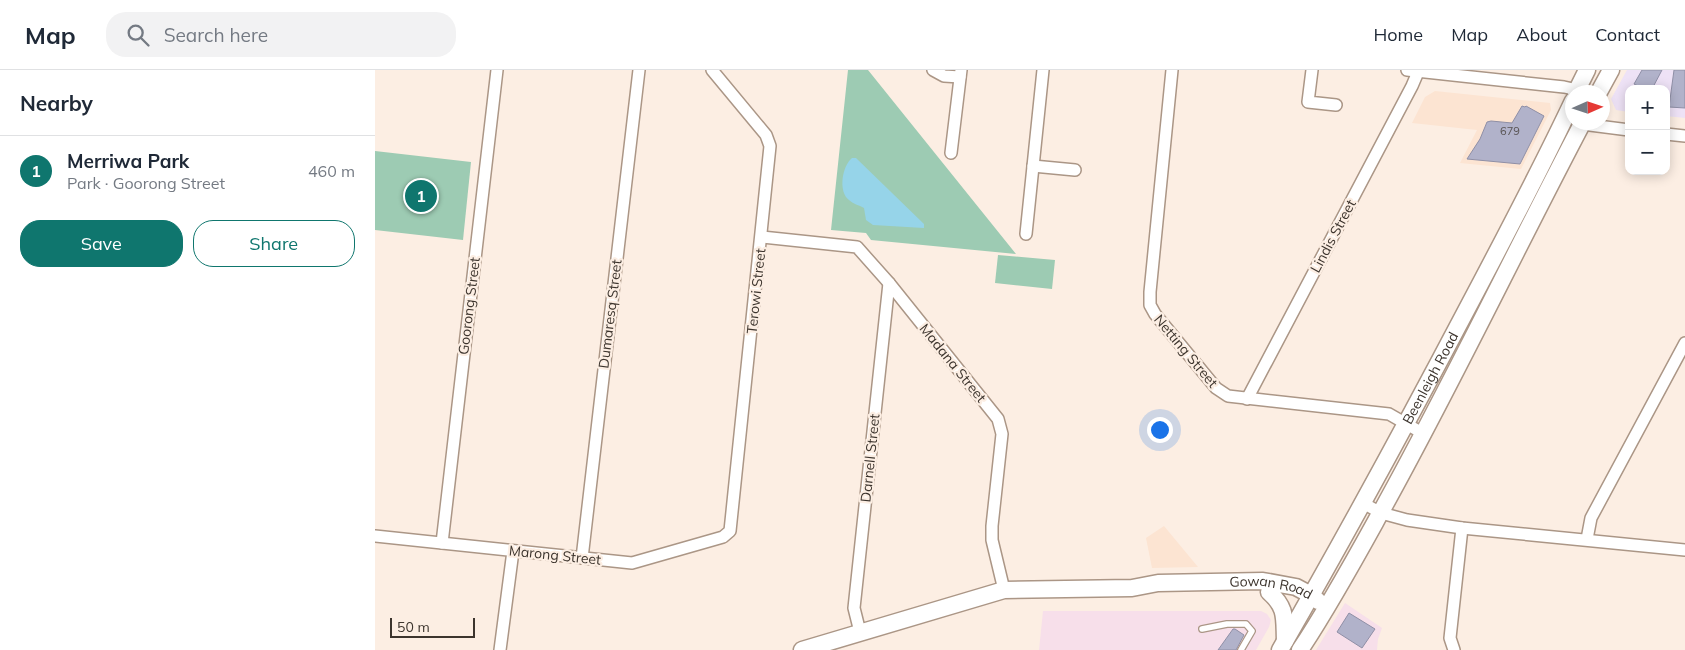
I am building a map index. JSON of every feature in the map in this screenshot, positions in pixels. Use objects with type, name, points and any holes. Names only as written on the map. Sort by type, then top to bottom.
[{"type":"main road","name":"Beenleigh Road","points":[[1581,85],[1587,70]]},
{"type":"main road","points":[[1603,85],[1611,70]]},
{"type":"main road","name":"Beenleigh Road","points":[[1283,645],[1406,424],[1565,120]]},
{"type":"main road","name":"Beenleigh Road","points":[[1300,650],[1425,434],[1578,130]]},
{"type":"main road","points":[[1283,645],[1283,609],[1278,600],[1266,587],[1277,578],[1315,577],[1327,569]]},
{"type":"main road","name":"Gowan Road","points":[[802,650],[1004,590],[1132,588],[1158,582],[1266,587],[1289,585],[1308,600],[1326,608]]},
{"type":"street","name":"Goorong Street","points":[[442,543],[497,70]]},
{"type":"street","name":"Dumaresq Street","points":[[582,558],[639,70]]},
{"type":"street","name":"Terowi Street","points":[[712,70],[766,135],[770,146],[762,237],[729,531]]},
{"type":"street","points":[[933,70],[944,76],[960,73],[951,153]]},
{"type":"street","points":[[1025,234],[1043,70]]},
{"type":"street","name":"Netting Street","points":[[1172,70],[1150,292],[1150,305],[1155,314],[1216,388],[1228,396],[1389,414],[1425,434]]},
{"type":"street","points":[[1312,70],[1308,102],[1336,105]]},
{"type":"street","points":[[1412,71],[1466,73],[1565,92]]},
{"type":"street","name":"Lindis Street","points":[[1247,399],[1412,86],[1412,71]]},
{"type":"street","points":[[1610,127],[1625,129]]},
{"type":"street","points":[[1670,134],[1685,136]]},
{"type":"street","points":[[1033,166],[1075,170]]},
{"type":"street","name":"Madana Street","points":[[762,237],[857,247],[998,419],[1002,434],[992,540],[1004,590]]},
{"type":"street","name":"Darnell Street","points":[[860,632],[854,608],[889,284]]},
{"type":"street","points":[[1587,540],[1591,518],[1685,344]]},
{"type":"street","points":[[1363,503],[1381,513],[1407,520],[1463,528],[1685,550]]},
{"type":"street","points":[[1454,650],[1450,638],[1463,528]]},
{"type":"street","name":"Marong Street","points":[[375,536],[632,563],[723,537],[729,531]]},
{"type":"street","points":[[500,650],[513,551]]},
{"type":"lane","points":[[1202,629],[1227,624],[1246,624],[1252,630],[1241,650]]},
{"type":"shaded area","points":[[1627,70],[1685,70],[1685,118],[1670,116],[1670,85],[1625,85],[1625,111],[1616,110],[1611,99]]},
{"type":"shaded area","points":[[1435,91],[1550,103],[1551,110],[1521,169],[1460,163],[1477,130],[1412,123],[1425,97]]},
{"type":"shaded area","points":[[1164,526],[1198,567],[1152,568],[1146,538]]},
{"type":"shaded area","points":[[1345,603],[1382,628],[1377,650],[1316,650]]},
{"type":"shaded area","points":[[1043,611],[1261,611],[1267,614],[1271,620],[1256,650],[1039,650]]},
{"type":"green space","points":[[848,70],[868,70],[1016,254],[871,240],[866,233],[831,230]]},
{"type":"green space","points":[[375,151],[471,162],[463,240],[375,230]]},
{"type":"green space","points":[[998,255],[1055,260],[1052,289],[995,283]]},
{"type":"water","points":[[852,158],[856,158],[924,224],[924,228],[873,225],[866,220],[864,208],[851,201],[843,191],[844,173]]},
{"type":"building","points":[[1642,70],[1662,70],[1654,85],[1634,84]]},
{"type":"building","points":[[1674,70],[1685,70],[1685,108],[1670,107]]},
{"type":"building","points":[[1522,106],[1526,106],[1544,116],[1520,164],[1467,159],[1480,139],[1487,122],[1512,123]]},
{"type":"building","points":[[1349,613],[1375,629],[1362,648],[1337,632]]},
{"type":"building","points":[[1233,629],[1244,635],[1236,650],[1218,650]]},
{"type":"place","name":"Merriwa Park","points":[[421,196]]}]
